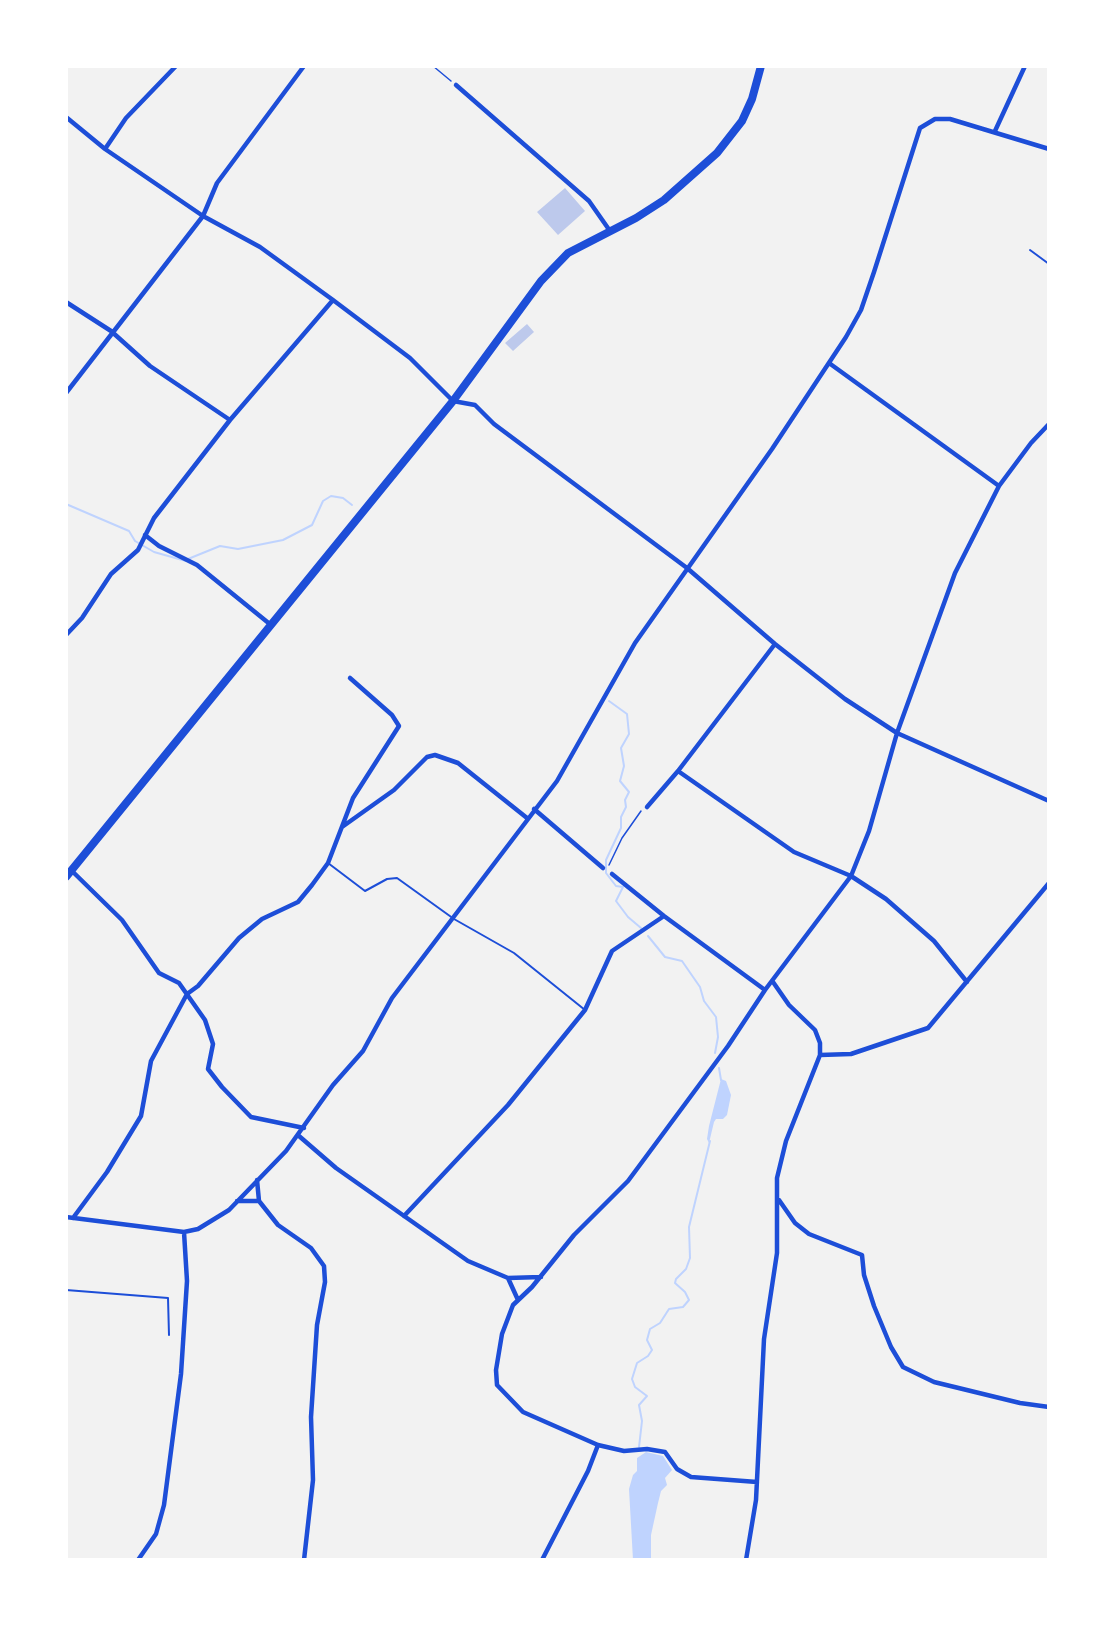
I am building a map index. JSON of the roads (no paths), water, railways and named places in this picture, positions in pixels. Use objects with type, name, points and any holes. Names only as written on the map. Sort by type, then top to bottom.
[{"type":"main road","points":[[69,874],[453,401],[541,281],[568,253],[670,195],[725,144],[748,109],[761,66]]},
{"type":"street","points":[[105,149],[126,118],[176,66]]},
{"type":"street","points":[[66,393],[111,331],[203,216],[216,183],[304,66]]},
{"type":"street","points":[[995,131],[1025,66]]},
{"type":"street","points":[[456,85],[590,201],[610,231]]},
{"type":"street","points":[[66,117],[105,149],[203,216],[260,247],[333,300],[410,358],[453,401],[475,405],[494,424],[687,568],[775,644],[846,699],[897,733],[1049,801]]},
{"type":"street","points":[[66,1217],[184,1232],[209,1224],[229,1210],[299,1136],[333,1085],[363,1051],[392,998],[562,773],[629,652],[829,363],[861,310],[917,134],[924,124],[935,119],[950,119],[1049,149]]},
{"type":"street","points":[[66,635],[82,618],[111,574],[139,547],[154,518],[231,420],[333,300]]},
{"type":"street","points":[[66,302],[111,331],[150,366],[231,420]]},
{"type":"street","points":[[829,363],[999,486]]},
{"type":"street","points":[[757,1482],[691,1477],[677,1469],[668,1455],[656,1449],[624,1451],[598,1445],[579,1434],[532,1417],[500,1391],[495,1379],[502,1334],[513,1305],[541,1277],[574,1235],[628,1181],[728,1046],[765,990],[774,982],[851,876],[869,831],[897,733],[955,573],[999,486],[1031,443],[1049,424]]},
{"type":"street","points":[[144,537],[197,565],[271,625]]},
{"type":"street","points":[[647,807],[678,771],[775,644]]},
{"type":"street","points":[[73,1218],[107,1172],[141,1116],[151,1061],[187,994],[198,986],[223,955],[252,927],[298,902],[328,863],[353,798],[399,726],[392,715],[350,678]]},
{"type":"street","points":[[342,827],[393,790],[428,757],[435,755],[458,763],[527,818]]},
{"type":"street","points":[[678,771],[794,852],[851,876],[886,899],[934,941],[967,982]]},
{"type":"street","points":[[534,809],[603,868]]},
{"type":"street","points":[[69,874],[122,920],[159,973],[179,983],[187,994],[211,1031],[213,1050],[207,1066],[222,1088],[251,1117],[304,1128]]},
{"type":"street","points":[[612,874],[664,916],[765,990]]},
{"type":"street","points":[[820,1055],[851,1054],[928,1028],[1049,884]]},
{"type":"street","points":[[404,1216],[508,1105],[585,1010],[612,951],[664,916]]},
{"type":"street","points":[[746,1560],[757,1482],[764,1339],[777,1253],[777,1178],[783,1151],[820,1055],[820,1043],[815,1030],[789,1005],[774,982]]},
{"type":"street","points":[[299,1136],[336,1168],[468,1261],[508,1278],[541,1277]]},
{"type":"street","points":[[257,1180],[259,1201],[278,1225],[311,1248],[324,1266],[325,1282],[316,1326],[311,1417],[313,1480],[304,1560]]},
{"type":"street","points":[[778,1198],[795,1223],[809,1234],[862,1256],[864,1275],[874,1306],[891,1347],[903,1367],[934,1382],[1020,1403],[1049,1407]]},
{"type":"street","points":[[237,1201],[259,1201]]},
{"type":"street","points":[[138,1560],[156,1534],[164,1505],[181,1374],[187,1281],[184,1232]]},
{"type":"street","points":[[508,1278],[518,1300]]},
{"type":"street","points":[[542,1560],[588,1471],[598,1445]]},
{"type":"lane","points":[[1030,250],[1049,264]]},
{"type":"lane","points":[[328,863],[365,891],[387,879],[397,878],[453,919],[514,953],[585,1010]]},
{"type":"lane","points":[[66,1290],[168,1298],[169,1335]]},
{"type":"water","points":[[721,1079],[726,1081],[731,1095],[727,1115],[714,1122],[709,1143],[707,1139],[709,1126]]},
{"type":"water","points":[[646,1452],[663,1456],[672,1470],[665,1478],[667,1485],[661,1491],[658,1503],[651,1535],[651,1560],[633,1560],[629,1489],[633,1475],[637,1471],[637,1458]]},
{"type":"waterway","points":[[188,559],[220,546],[238,549],[283,540],[312,525],[323,501],[331,496],[343,498],[352,505]]},
{"type":"waterway","points":[[66,504],[129,531],[135,541],[154,552],[186,561]]},
{"type":"waterway","points":[[609,701],[627,714],[629,734],[621,748],[624,766],[620,781],[629,792],[621,817],[621,828],[606,860],[606,873],[616,886],[623,887],[616,901],[628,917],[641,928]]},
{"type":"waterway","points":[[648,936],[665,957],[682,961],[700,987],[704,1001],[716,1017],[718,1037],[715,1053]]},
{"type":"waterway","points":[[719,1068],[721,1080]]},
{"type":"waterway","points":[[639,1447],[642,1421],[639,1405],[647,1396],[635,1387],[632,1379],[637,1363],[648,1356],[652,1350],[647,1340],[650,1329],[660,1323],[669,1309],[683,1307],[689,1300],[685,1292],[675,1283],[686,1269],[690,1258],[689,1227],[710,1141]]}]
